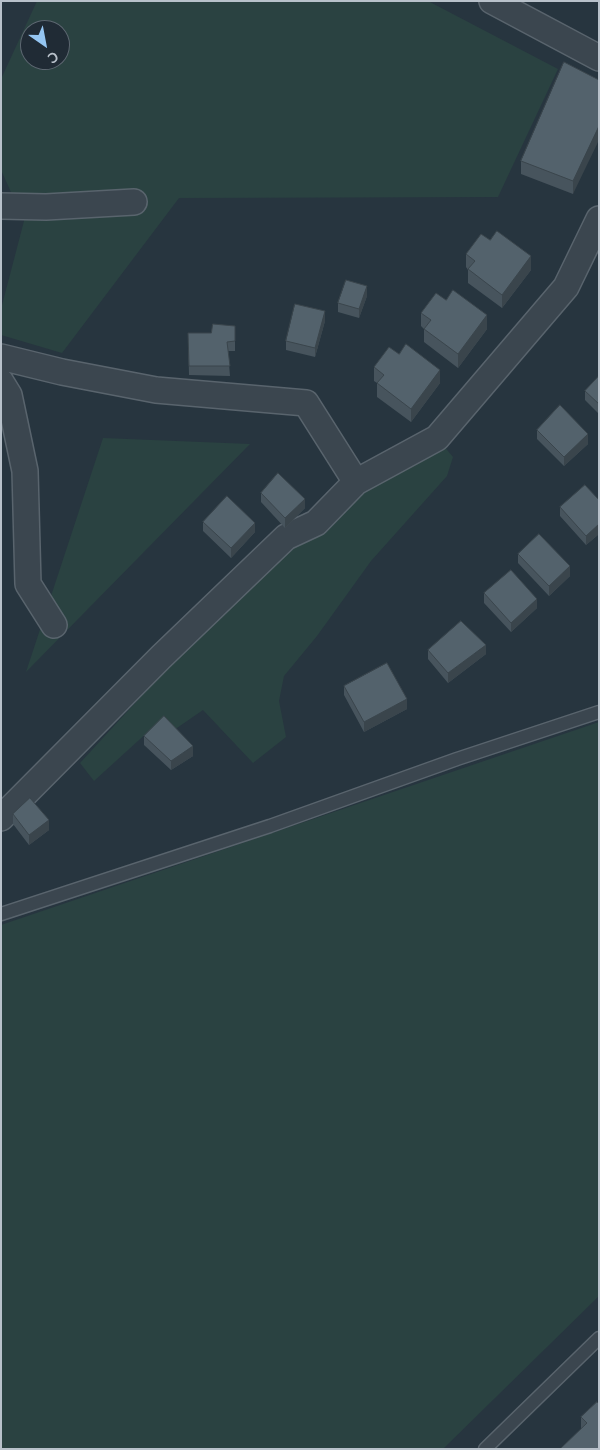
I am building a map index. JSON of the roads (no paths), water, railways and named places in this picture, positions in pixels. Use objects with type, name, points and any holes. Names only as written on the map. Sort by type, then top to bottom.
[{"type":"street","points":[[492,1],[599,58]]},
{"type":"street","points":[[1,206],[134,202]]},
{"type":"street","points":[[1,818],[161,657],[286,537],[316,523],[356,482],[436,438],[566,287],[599,219]]},
{"type":"street","points":[[1,357],[62,372],[156,390],[306,403],[356,482]]},
{"type":"street","points":[[1,382],[9,395],[26,471],[28,584],[54,625]]},
{"type":"lane","points":[[1,914],[270,826],[457,759],[599,712]]},
{"type":"lane","points":[[485,1449],[599,1338]]}]
